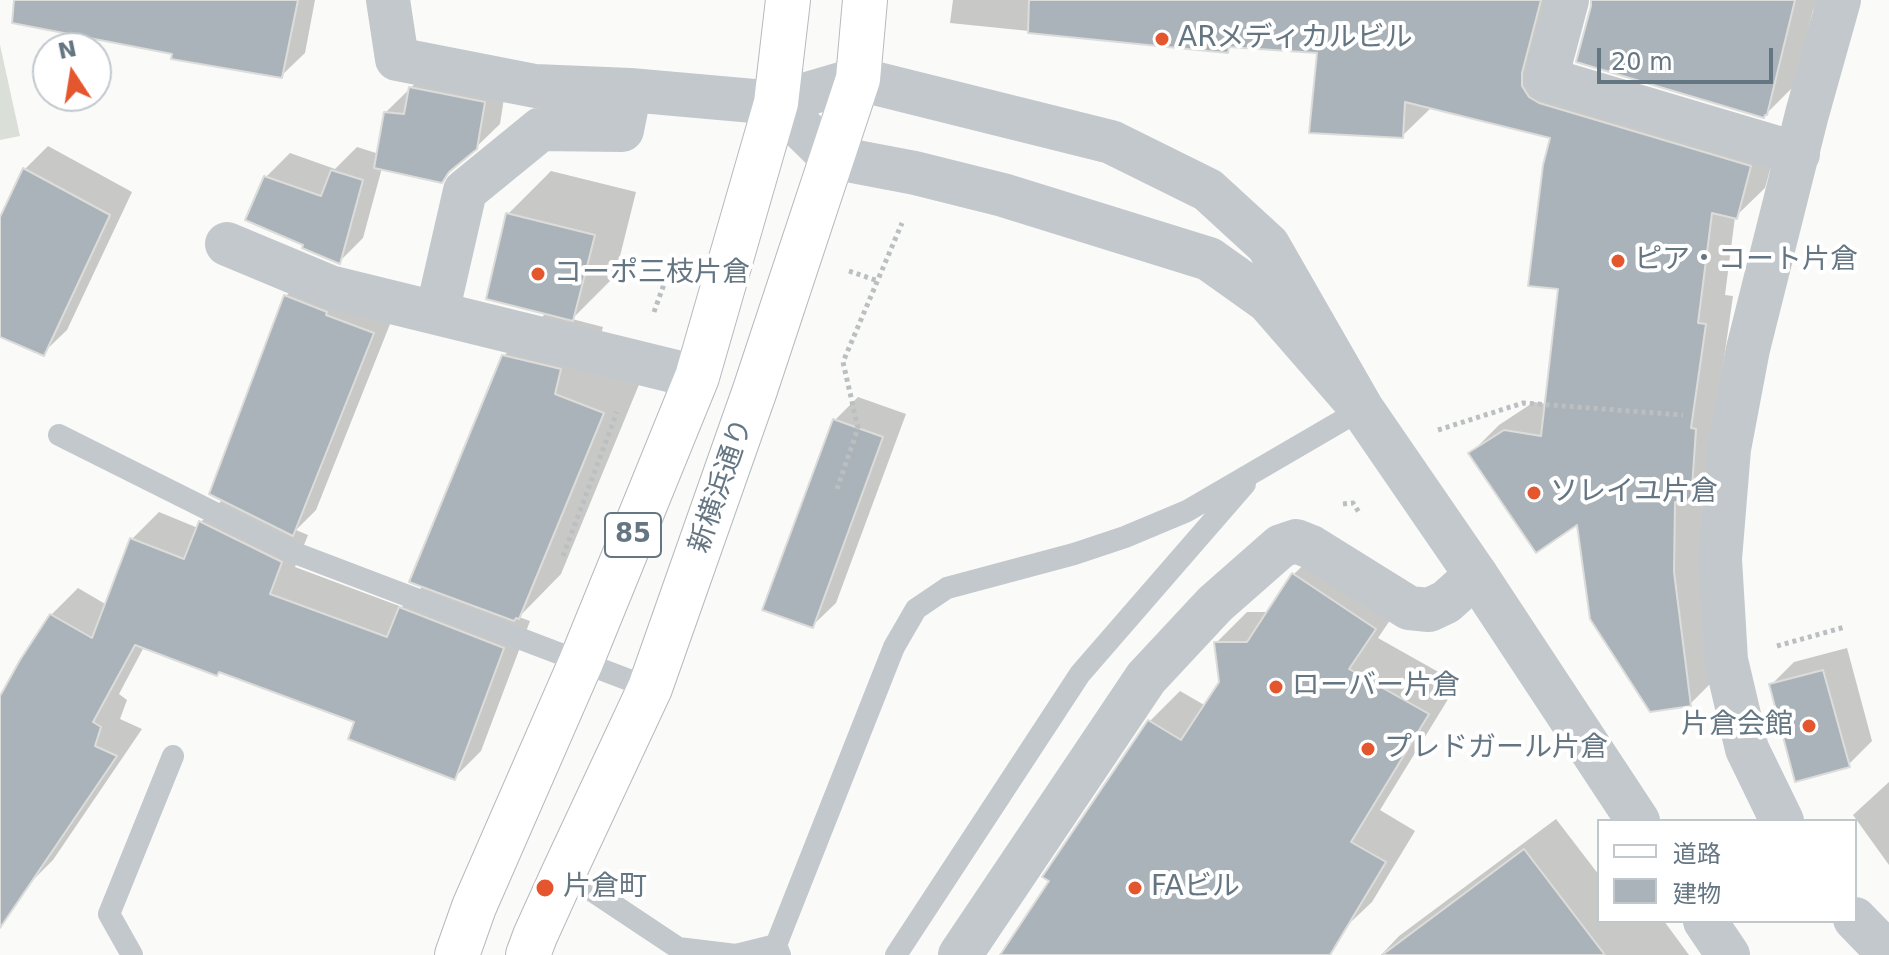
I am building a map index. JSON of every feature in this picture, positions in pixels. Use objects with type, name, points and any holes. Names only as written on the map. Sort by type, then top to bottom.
[{"type":"main road","name":"85","points":[[457,955],[474,907],[581,662],[697,377],[776,103],[788,0]]},
{"type":"main road","name":"新横浜通り","points":[[528,955],[650,688],[755,390],[858,79],[865,0]]},
{"type":"street","points":[[388,0],[397,59],[535,86],[630,90],[776,103],[858,79],[1111,142],[1208,190],[1268,245],[1362,409],[1637,819]]},
{"type":"street","points":[[1567,0],[1546,79],[1798,154]]},
{"type":"street","points":[[1781,819],[1747,749],[1726,660],[1720,559],[1729,449],[1748,349],[1839,0]]},
{"type":"street","points":[[437,313],[465,191],[541,129],[622,130],[630,90]]},
{"type":"street","points":[[776,103],[831,157],[915,173],[1003,195],[1209,259],[1268,301],[1362,409]]},
{"type":"street","points":[[227,244],[330,287],[697,377]]},
{"type":"street","points":[[960,955],[1146,678],[1215,604],[1281,546],[1296,541],[1311,547],[1409,608],[1429,610],[1446,602],[1476,575]]},
{"type":"street","points":[[1857,921],[1889,954]]},
{"type":"street","points":[[1706,923],[1728,955]]},
{"type":"lane","points":[[564,872],[678,948],[736,955],[778,950],[894,647],[916,609],[947,588],[1074,554],[1187,511],[1362,409]]},
{"type":"lane","points":[[59,435],[295,553],[650,688]]},
{"type":"lane","points":[[896,955],[1080,674],[1256,471]]},
{"type":"lane","points":[[132,955],[109,914],[173,756]]},
{"type":"path","points":[[837,489],[858,428],[843,362],[903,221]]},
{"type":"path","points":[[562,560],[671,264]]},
{"type":"path","points":[[841,269],[878,281]]},
{"type":"path","points":[[1387,447],[1523,403],[1735,418]]},
{"type":"path","points":[[1726,660],[1845,627]]},
{"type":"shaded area","points":[[0,45],[20,136],[0,140]]},
{"type":"building","points":[[14,0],[298,0],[282,78],[171,59],[172,54],[112,42],[112,32],[58,32],[12,23]]},
{"type":"building","points":[[1029,0],[1541,0],[1522,73],[1522,86],[1529,97],[1539,103],[1751,166],[1737,219],[1712,213],[1698,323],[1706,324],[1691,428],[1696,429],[1691,503],[1675,502],[1674,572],[1691,706],[1650,712],[1590,619],[1577,525],[1536,553],[1468,453],[1504,430],[1541,436],[1558,289],[1528,286],[1543,165],[1550,138],[1405,102],[1403,138],[1309,133],[1317,53],[1229,47],[1228,53],[1028,33]]},
{"type":"building","points":[[1591,0],[1795,0],[1767,115],[1764,118],[1576,62]]},
{"type":"building","points":[[409,87],[485,102],[477,149],[449,172],[442,183],[374,168],[384,112],[404,114]]},
{"type":"building","points":[[23,168],[110,215],[44,356],[0,337],[0,217]]},
{"type":"building","points":[[331,170],[363,180],[340,264],[245,220],[264,176],[321,196]]},
{"type":"building","name":"コーポ三枝片倉","points":[[506,213],[595,235],[573,321],[486,299]]},
{"type":"building","points":[[284,295],[374,333],[293,536],[209,494]]},
{"type":"building","points":[[502,355],[561,369],[555,394],[604,413],[519,619],[514,621],[409,582]]},
{"type":"building","points":[[833,419],[883,437],[813,628],[762,610]]},
{"type":"building","points":[[199,521],[282,562],[270,594],[387,637],[399,607],[504,648],[455,780],[348,739],[354,722],[135,645],[93,722],[101,727],[95,746],[117,756],[0,928],[0,696],[50,614],[92,638],[130,538],[184,559]]},
{"type":"building","points":[[1292,573],[1376,629],[1349,669],[1429,714],[1351,842],[1386,862],[1330,955],[1000,955],[1049,881],[1042,877],[1148,720],[1181,740],[1219,682],[1214,642],[1247,642]]},
{"type":"building","name":"片倉会館","points":[[1823,670],[1850,767],[1795,782],[1769,684]]},
{"type":"building","points":[[1524,849],[1605,955],[1382,955]]},
{"type":"place","name":"ARメディカルビル","points":[[1162,39]]},
{"type":"place","name":"ピア・コート片倉","points":[[1618,261]]},
{"type":"place","name":"コーポ三枝片倉","points":[[538,274]]},
{"type":"place","name":"ソレイユ片倉","points":[[1534,493]]},
{"type":"place","name":"ローバー片倉","points":[[1276,687]]},
{"type":"place","name":"片倉会館","points":[[1809,726]]},
{"type":"place","name":"プレドガール片倉","points":[[1368,749]]},
{"type":"place","name":"片倉町","points":[[545,888]]},
{"type":"place","name":"FAビル","points":[[1135,888]]}]
